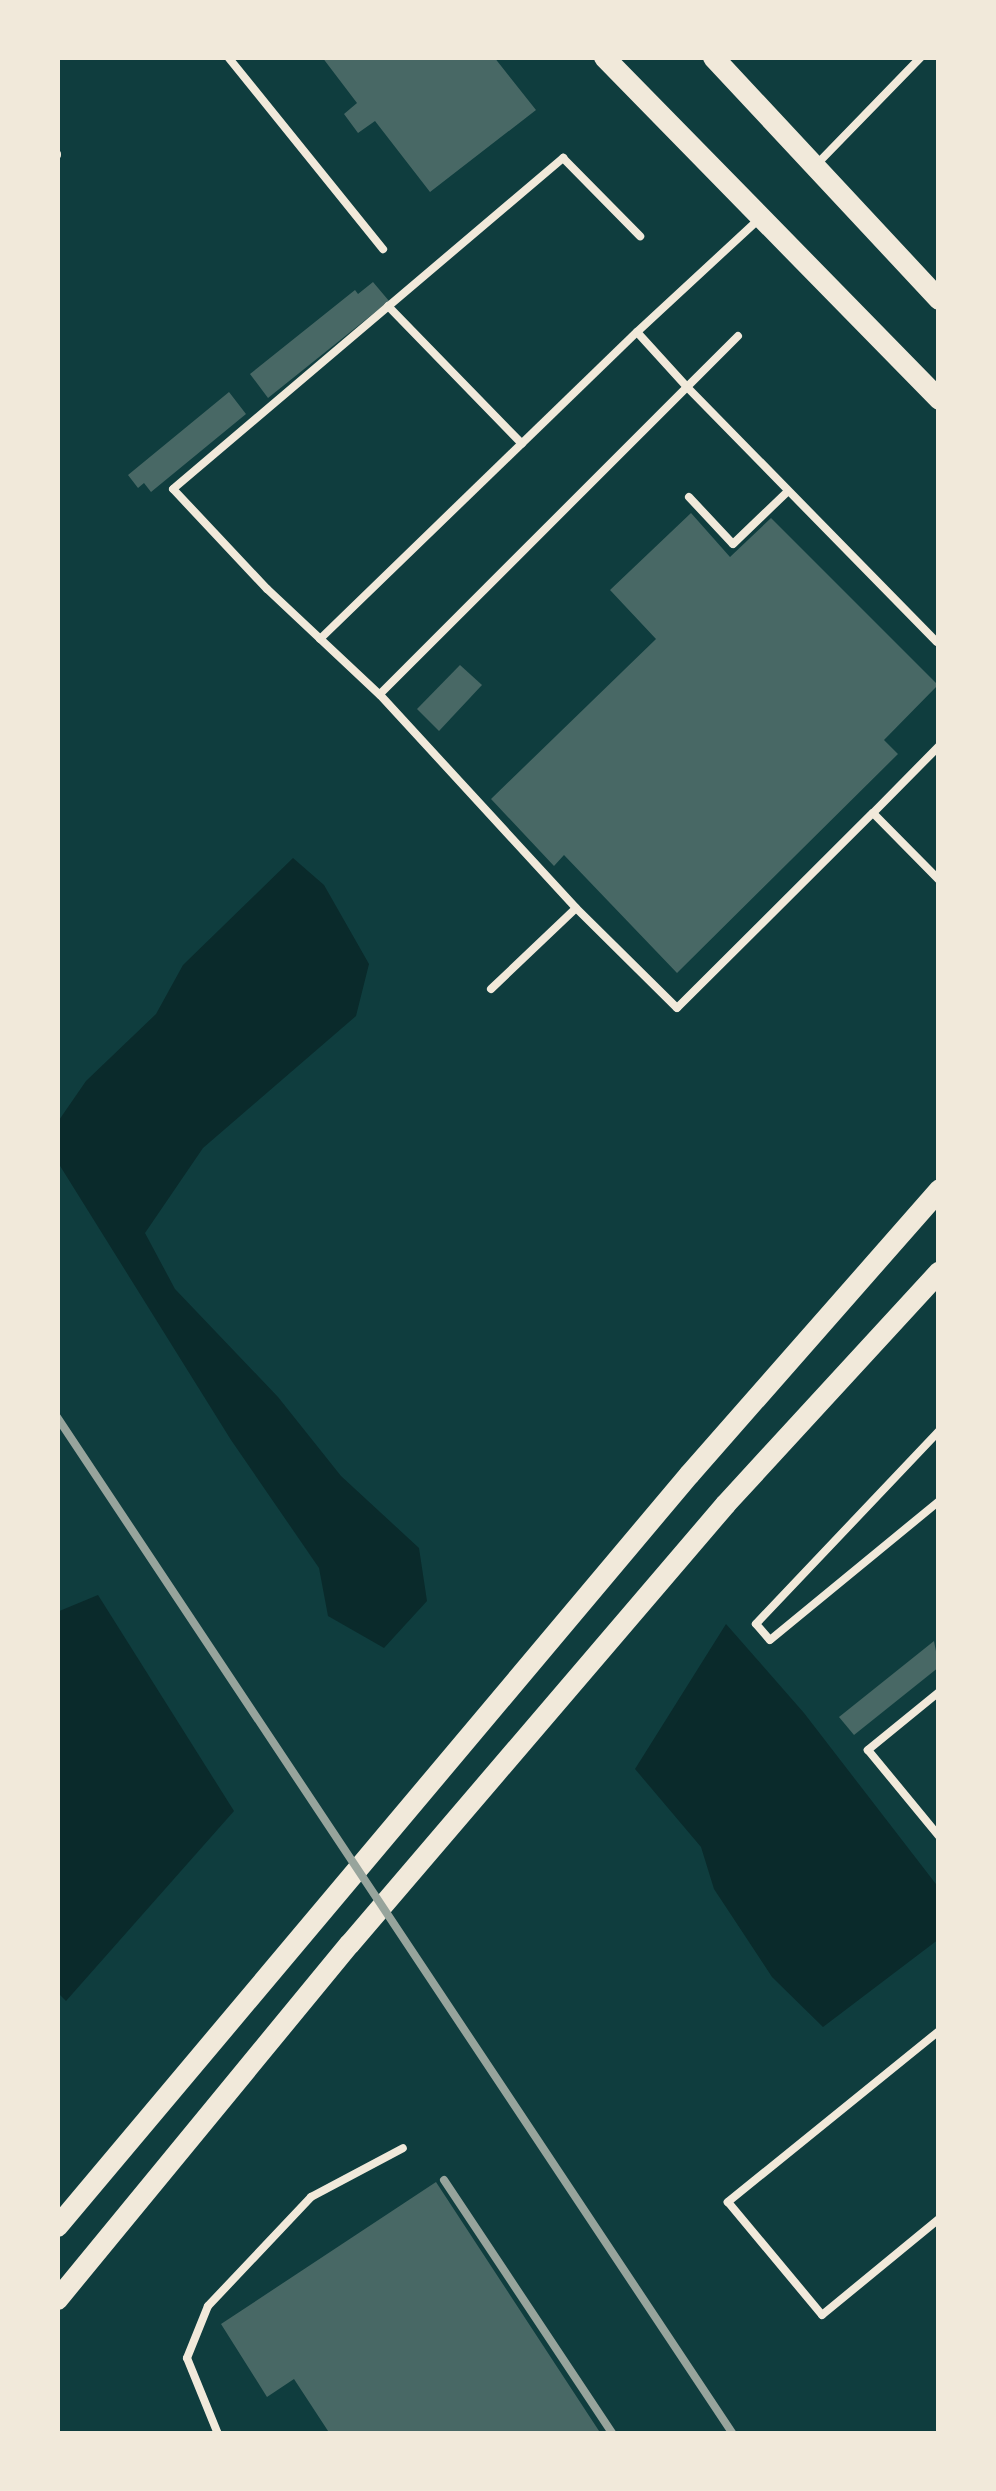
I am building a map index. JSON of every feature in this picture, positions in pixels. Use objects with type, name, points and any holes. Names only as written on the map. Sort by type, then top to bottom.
[{"type":"main road","points":[[604,57],[939,399]]},
{"type":"main road","points":[[712,57],[939,299]]},
{"type":"main road","points":[[57,2226],[327,1911],[689,1474],[939,1189]]},
{"type":"main road","points":[[57,2299],[350,1944],[725,1504],[939,1271]]},
{"type":"lane","points":[[228,57],[383,249]]},
{"type":"lane","points":[[814,168],[921,57]]},
{"type":"lane","points":[[640,236],[563,158],[173,489],[380,695],[576,908],[677,1008],[939,746]]},
{"type":"lane","points":[[320,639],[760,218]]},
{"type":"lane","points":[[388,306],[522,444]]},
{"type":"lane","points":[[637,332],[938,642]]},
{"type":"lane","points":[[380,695],[738,335]]},
{"type":"lane","points":[[689,497],[733,544],[788,491]]},
{"type":"lane","points":[[873,812],[939,880]]},
{"type":"lane","points":[[491,989],[576,908]]},
{"type":"lane","points":[[939,1431],[756,1624],[770,1640],[939,1501]]},
{"type":"lane","points":[[939,1693],[868,1750],[939,1836]]},
{"type":"lane","points":[[939,2031],[728,2201],[822,2315],[939,2219]]},
{"type":"lane","points":[[218,2434],[187,2358],[208,2306],[311,2198],[403,2148]]},
{"type":"water","points":[[293,858],[324,885],[369,964],[356,1016],[203,1148],[145,1233],[175,1289],[278,1397],[341,1476],[419,1548],[427,1601],[384,1648],[328,1616],[319,1568],[231,1440],[57,1161],[57,1123],[86,1081],[156,1014],[183,965]]},
{"type":"water","points":[[98,1595],[234,1811],[66,2001],[57,1992],[57,1612]]},
{"type":"water","points":[[726,1624],[804,1713],[939,1888],[939,1939],[823,2027],[772,1977],[714,1889],[701,1847],[635,1769]]},
{"type":"building","points":[[322,57],[494,57],[536,110],[430,192],[375,121],[358,133],[344,114],[357,103]]},
{"type":"building","points":[[373,282],[389,301],[268,398],[250,374],[355,290],[358,294]]},
{"type":"building","points":[[229,392],[246,414],[151,492],[144,483],[138,488],[128,475]]},
{"type":"building","points":[[691,513],[730,557],[771,518],[938,685],[884,740],[898,754],[677,973],[564,855],[554,866],[491,799],[656,639],[610,590]]},
{"type":"building","points":[[460,665],[482,685],[439,731],[417,709]]},
{"type":"building","points":[[934,1641],[939,1667],[854,1735],[839,1717]]},
{"type":"building","points":[[436,2182],[601,2434],[330,2434],[294,2379],[267,2397],[221,2324]]},
{"type":"railway","points":[[57,1417],[733,2434]]},
{"type":"railway","points":[[444,2180],[613,2434]]}]
